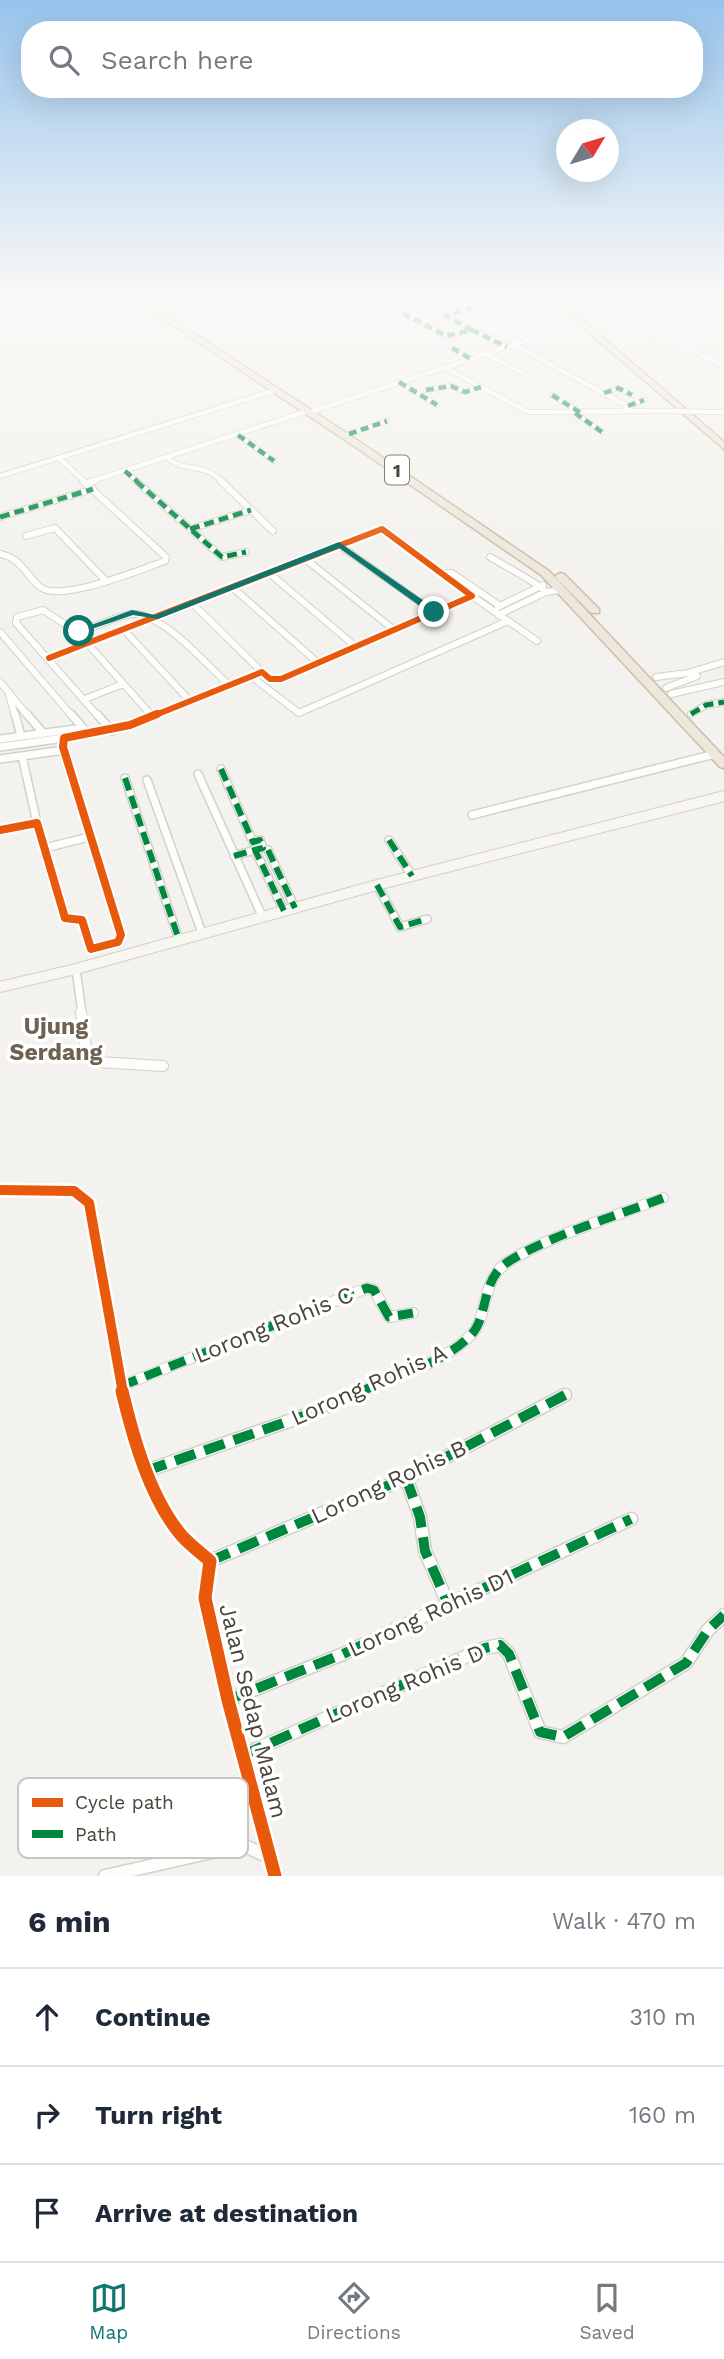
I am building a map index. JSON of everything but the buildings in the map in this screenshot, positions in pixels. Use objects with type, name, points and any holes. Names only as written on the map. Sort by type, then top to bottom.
[{"type":"highway","name":"1","points":[[269,386],[349,434],[550,569],[575,589],[609,634]]},
{"type":"highway","name":"1","points":[[273,386],[552,580],[609,634],[719,752]]},
{"type":"highway","points":[[654,386],[724,446]]},
{"type":"highway","points":[[662,386],[724,440]]},
{"type":"highway","name":"1","points":[[625,651],[656,677],[691,714],[719,752],[724,764]]},
{"type":"main road","points":[[0,987],[76,969],[377,885],[724,796]]},
{"type":"street","points":[[87,483],[388,386]]},
{"type":"street","points":[[405,386],[437,405]]},
{"type":"street","points":[[426,390],[434,391],[451,386],[465,393],[481,387]]},
{"type":"street","points":[[478,386],[526,411],[724,412]]},
{"type":"street","points":[[591,386],[631,408],[599,412]]},
{"type":"street","points":[[604,393],[618,388],[632,395]]},
{"type":"street","points":[[0,476],[276,390]]},
{"type":"street","points":[[552,395],[602,432]]},
{"type":"street","points":[[628,405],[644,400]]},
{"type":"street","points":[[349,434],[387,421]]},
{"type":"street","points":[[238,435],[274,461]]},
{"type":"street","points":[[0,554],[14,557],[45,590],[81,589],[161,563],[166,558],[59,458]]},
{"type":"street","points":[[167,458],[176,465],[209,469],[273,531]]},
{"type":"street","points":[[125,471],[224,558],[246,552]]},
{"type":"street","points":[[0,517],[93,489]]},
{"type":"street","points":[[190,529],[251,510]]},
{"type":"street","points":[[26,536],[55,528],[106,581]]},
{"type":"street","points":[[48,658],[382,529],[537,641]]},
{"type":"street","points":[[339,545],[434,612]]},
{"type":"street","points":[[490,557],[543,589],[561,590]]},
{"type":"street","points":[[304,558],[393,629]]},
{"type":"street","points":[[268,572],[355,646]]},
{"type":"street","points":[[440,573],[452,573],[500,606]]},
{"type":"street","points":[[498,615],[543,589],[552,580]]},
{"type":"street","points":[[232,587],[317,662]]},
{"type":"street","points":[[492,610],[543,589]]},
{"type":"street","points":[[192,603],[270,679],[281,679],[480,592]]},
{"type":"street","points":[[109,731],[86,699],[16,623],[15,620],[22,614],[43,610],[75,631],[132,612],[155,618],[230,686]]},
{"type":"street","points":[[252,677],[299,713],[508,621]]},
{"type":"street","points":[[124,630],[191,702]]},
{"type":"street","points":[[0,632],[83,728],[0,739]]},
{"type":"street","points":[[88,644],[153,717]]},
{"type":"street","points":[[656,677],[690,675],[723,666]]},
{"type":"street","points":[[0,760],[22,756],[153,717],[262,672]]},
{"type":"street","points":[[668,691],[690,675]]},
{"type":"street","points":[[0,682],[21,736]]},
{"type":"street","points":[[668,691],[724,682]]},
{"type":"street","points":[[86,699],[122,684]]},
{"type":"street","points":[[5,691],[43,733]]},
{"type":"street","points":[[691,714],[706,705],[724,702]]},
{"type":"street","points":[[0,747],[64,744]]},
{"type":"street","points":[[22,756],[37,823],[65,918],[82,920],[89,947],[96,949],[118,942],[121,935],[89,837],[64,744]]},
{"type":"street","points":[[472,815],[719,752]]},
{"type":"street","points":[[222,769],[253,842],[260,841],[263,848],[234,856]]},
{"type":"street","points":[[198,774],[263,918]]},
{"type":"street","points":[[125,778],[179,940]]},
{"type":"street","points":[[146,780],[202,933]]},
{"type":"street","points":[[0,830],[37,823]]},
{"type":"street","points":[[45,848],[89,837]]},
{"type":"street","points":[[389,840],[412,876]]},
{"type":"street","points":[[255,850],[284,911]]},
{"type":"street","points":[[268,850],[295,908]]},
{"type":"street","points":[[377,885],[400,927],[427,919]]},
{"type":"street","points":[[76,969],[87,1056],[98,1062],[163,1066]]},
{"type":"street","points":[[0,1190],[74,1191],[89,1203],[121,1387],[135,1444],[146,1471],[181,1535],[210,1561]]},
{"type":"street","name":"Lorong Rohis A","points":[[146,1471],[309,1414],[446,1354],[472,1334],[492,1279],[504,1265],[536,1248],[663,1198]]},
{"type":"street","name":"Lorong Rohis C","points":[[121,1387],[367,1288],[374,1290],[389,1317],[413,1313]]},
{"type":"street","name":"Lorong Rohis B","points":[[210,1561],[406,1478],[565,1395]]},
{"type":"street","points":[[406,1478],[420,1517],[425,1551],[449,1606]]},
{"type":"street","name":"Lorong Rohis D1","points":[[228,1700],[342,1654],[449,1606],[631,1519]]},
{"type":"street","name":"Jalan Sedap Malam","points":[[210,1561],[205,1598],[228,1700],[275,1876]]},
{"type":"street","name":"Lorong Rohis D","points":[[243,1755],[500,1644],[509,1654],[540,1732],[563,1737],[686,1663],[708,1630],[724,1615]]},
{"type":"street","points":[[248,1847],[271,1858]]},
{"type":"street","points":[[105,1876],[185,1858]]},
{"type":"marked path","points":[[405,386],[437,405]]},
{"type":"marked path","points":[[426,390],[434,391],[451,386],[465,392],[481,387]]},
{"type":"marked path","points":[[604,393],[618,388],[632,395]]},
{"type":"marked path","points":[[552,395],[581,413]]},
{"type":"marked path","points":[[628,406],[644,400]]},
{"type":"marked path","points":[[575,413],[602,432]]},
{"type":"marked path","points":[[349,434],[387,421]]},
{"type":"marked path","points":[[238,435],[274,461]]},
{"type":"marked path","points":[[125,471],[222,557],[246,552]]},
{"type":"marked path","points":[[0,517],[93,489]]},
{"type":"marked path","points":[[190,529],[251,510]]},
{"type":"marked path","points":[[691,714],[706,705],[724,702]]},
{"type":"marked path","points":[[221,769],[253,842],[260,840],[263,848],[255,850]]},
{"type":"marked path","points":[[125,778],[179,940]]},
{"type":"marked path","points":[[389,840],[412,876]]},
{"type":"marked path","points":[[234,856],[255,850],[284,911]]},
{"type":"marked path","points":[[268,850],[295,908]]},
{"type":"marked path","points":[[377,885],[400,927],[427,919]]},
{"type":"marked path","points":[[146,1471],[309,1414],[446,1354],[473,1334],[492,1279],[504,1265],[536,1248],[663,1198]]},
{"type":"marked path","points":[[121,1386],[367,1288],[374,1290],[389,1317],[413,1313]]},
{"type":"marked path","points":[[210,1561],[406,1478],[565,1395]]},
{"type":"marked path","points":[[406,1478],[420,1517],[425,1551],[449,1606]]},
{"type":"marked path","points":[[228,1700],[343,1654],[631,1519]]},
{"type":"marked path","points":[[243,1755],[485,1648],[500,1645],[509,1654],[540,1732],[563,1737],[686,1663],[708,1630],[724,1615]]},
{"type":"cycle path","points":[[0,830],[37,823],[65,918],[82,920],[91,949],[118,942],[121,935],[63,747],[64,738],[130,725],[262,672],[270,679],[281,679],[472,596],[382,529],[49,658]]},
{"type":"cycle path","points":[[0,1190],[74,1191],[89,1203],[121,1386],[135,1444],[152,1484],[181,1535],[210,1561],[205,1598],[228,1700],[275,1876]]},
{"type":"district","name":"Ujung Serdang","points":[[56,1039]]},
{"type":"route","points":[[79,631],[132,612],[145,613],[155,618],[339,545],[434,612]]}]
